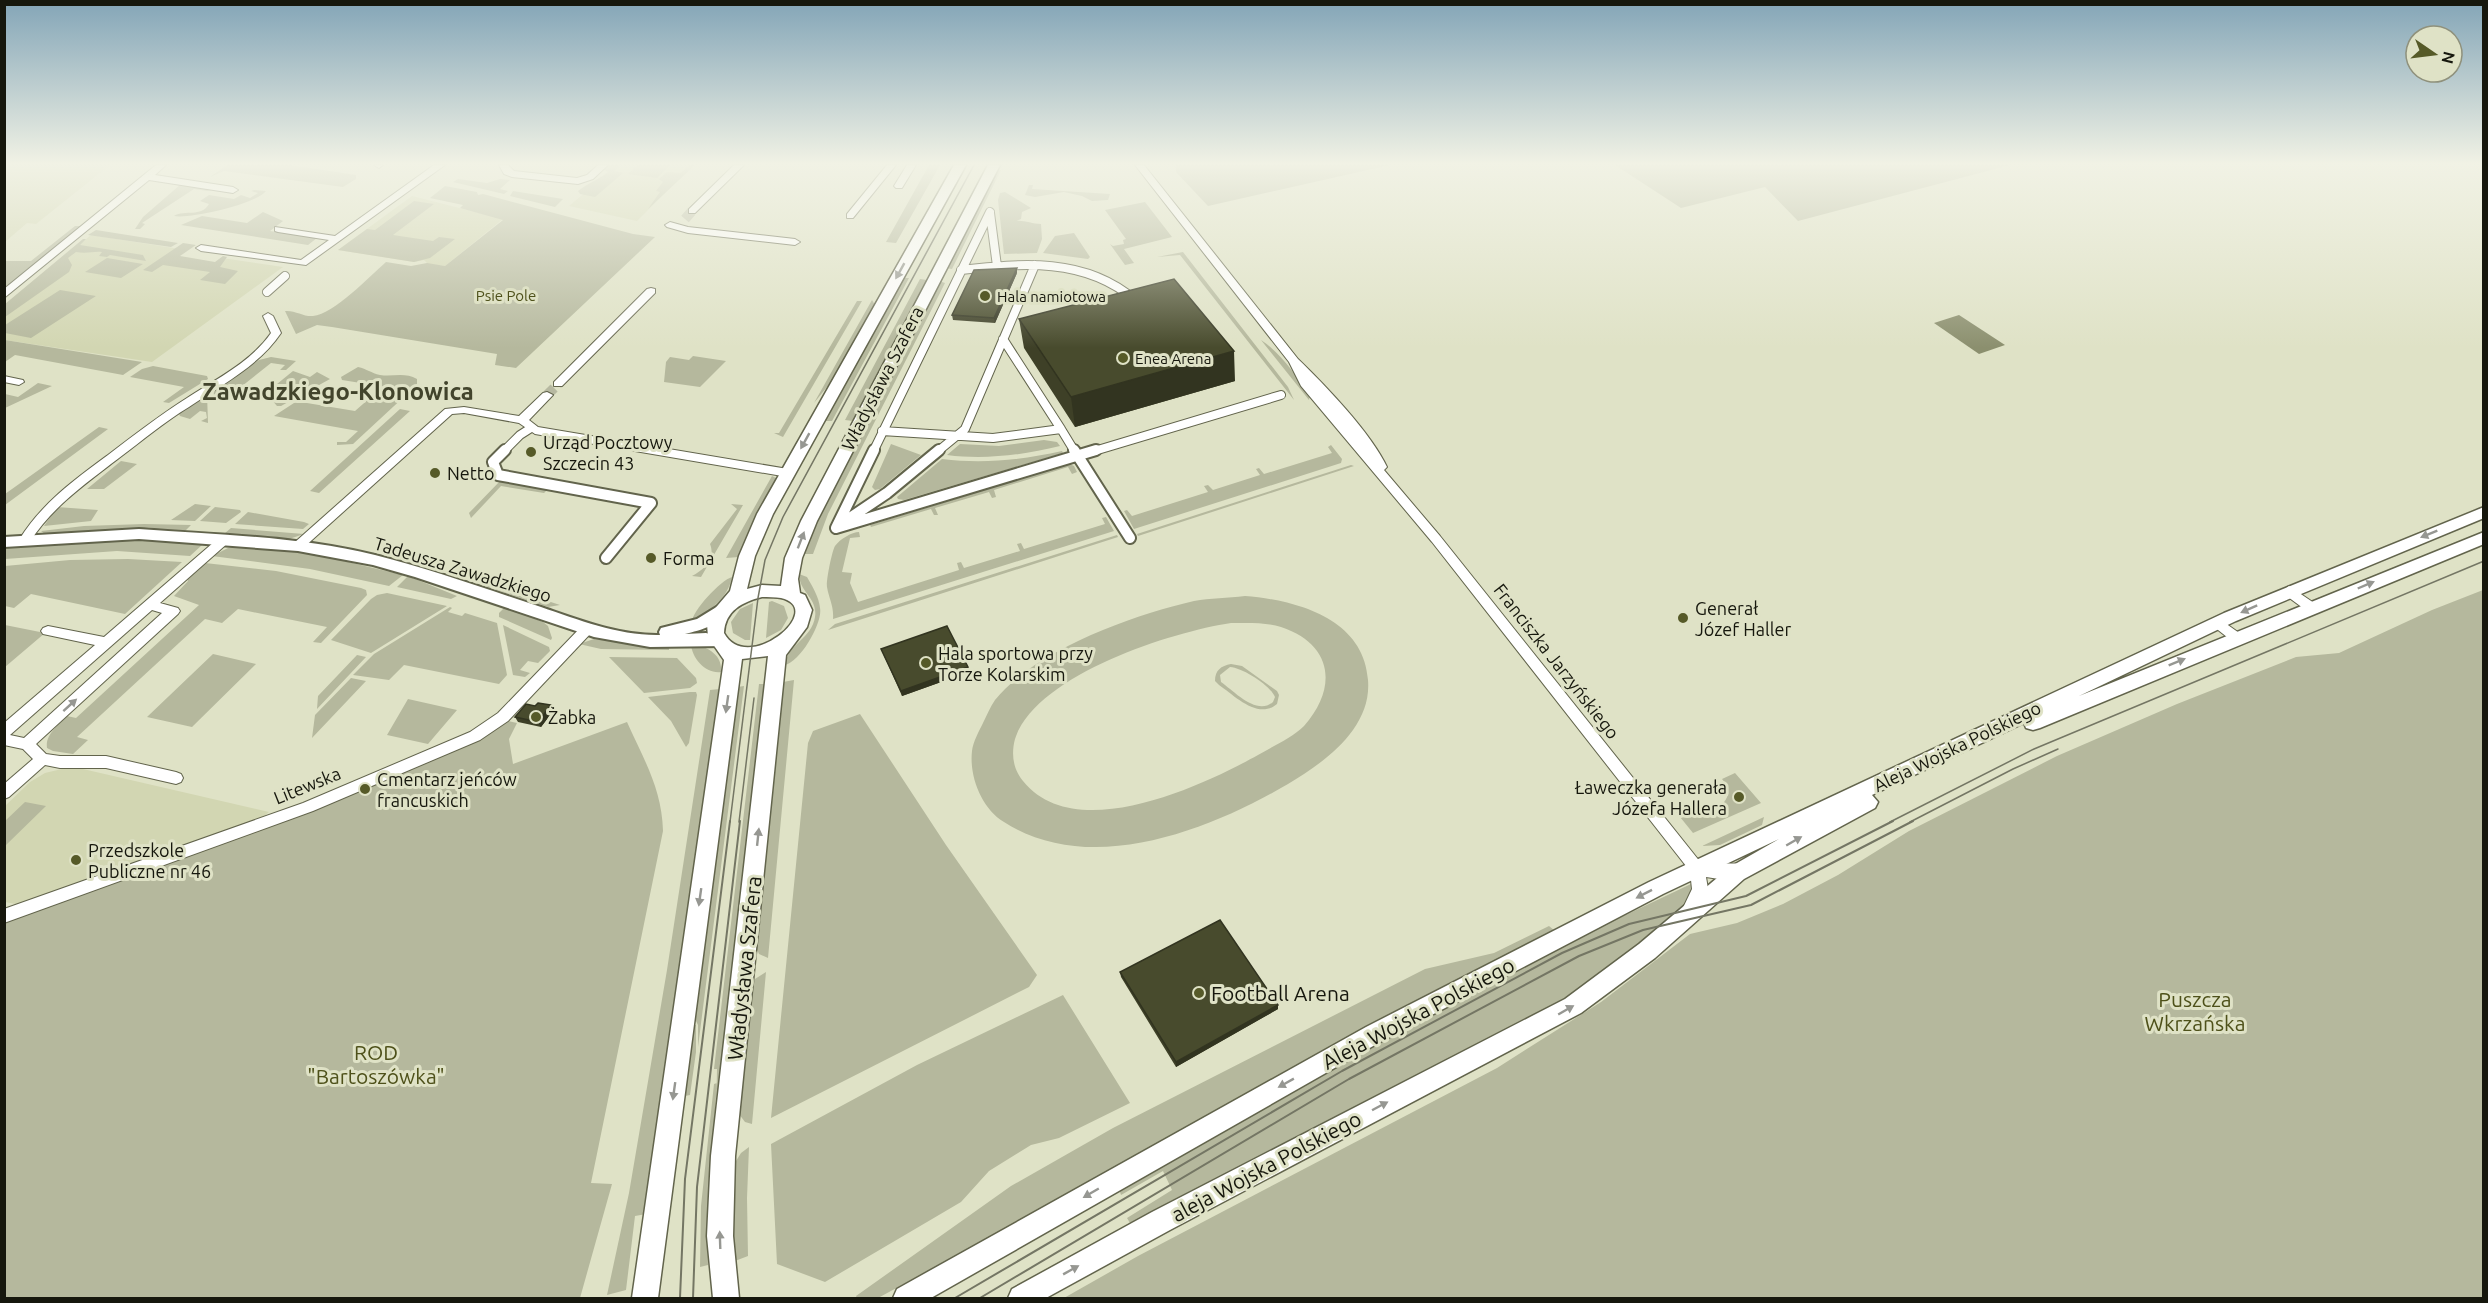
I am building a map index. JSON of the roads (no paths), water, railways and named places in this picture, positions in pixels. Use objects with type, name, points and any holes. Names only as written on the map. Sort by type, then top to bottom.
[{"type":"main road","name":"Władysława Szafera","points":[[727,606],[738,592],[754,538],[788,473],[926,226]]},
{"type":"main road","name":"Władysława Szafera","points":[[792,595],[789,585],[791,572],[809,521],[962,226]]},
{"type":"main road","name":"Aleja Wojska Polskiego","points":[[906,1299],[1374,1034],[1697,869],[2218,623],[2289,591],[2484,512]]},
{"type":"main road","name":"Aleja Wojska Polskiego","points":[[1514,1037],[1600,988],[1743,870],[1822,825],[1953,760],[2049,716],[2484,537]]},
{"type":"main road","points":[[645,1299],[733,660],[723,645],[715,633],[714,627],[727,606],[743,596],[762,591],[776,591],[792,595],[802,605],[804,618],[796,632],[786,641],[757,652],[742,652],[723,645]]},
{"type":"main road","name":"Władysława Szafera","points":[[726,1299],[720,1231],[723,1156],[776,662],[778,650],[786,641]]},
{"type":"main road","name":"aleja Wojska Polskiego","points":[[1021,1299],[1171,1216],[1514,1037]]},
{"type":"street","points":[[4,295],[88,226]]},
{"type":"street","points":[[201,248],[303,263],[357,226]]},
{"type":"street","points":[[682,226],[688,230],[795,242]]},
{"type":"street","points":[[836,528],[983,226]]},
{"type":"street","points":[[992,226],[997,266]]},
{"type":"street","name":"Franciszka Jarzyńskiego","points":[[1187,226],[1294,361],[1305,384],[1365,458],[1386,478],[1697,869]]},
{"type":"street","points":[[278,230],[339,239]]},
{"type":"street","points":[[836,528],[887,494],[965,429],[1035,265]]},
{"type":"street","points":[[961,270],[1035,265],[1078,271],[1108,281],[1131,295],[1144,311]]},
{"type":"street","points":[[267,292],[285,276]]},
{"type":"street","points":[[558,384],[651,291]]},
{"type":"street","points":[[25,540],[40,516],[57,499],[163,419],[241,366],[269,343],[276,333],[268,316]]},
{"type":"street","points":[[1003,339],[1130,538]]},
{"type":"street","points":[[4,379],[20,382]]},
{"type":"street","points":[[836,528],[1281,394]]},
{"type":"street","points":[[548,395],[520,435],[493,462],[498,475],[651,503],[606,558]]},
{"type":"street","points":[[298,546],[449,411],[464,410],[763,470],[788,473]]},
{"type":"street","points":[[882,431],[1007,439],[1061,429]]},
{"type":"street","name":"Tadeusza Zawadzkiego","points":[[4,542],[117,534],[225,539],[298,546],[404,568],[586,629],[650,641],[706,639],[723,645]]},
{"type":"street","points":[[4,732],[225,539]]},
{"type":"street","points":[[2289,591],[2312,608]]},
{"type":"street","points":[[27,744],[173,611],[148,605]]},
{"type":"street","name":"Tadeusza Zawadzkiego","points":[[615,635],[688,628],[706,622],[727,606]]},
{"type":"street","points":[[2218,623],[2237,638]]},
{"type":"street","name":"Litewska","points":[[4,916],[308,807],[475,736],[503,717],[586,629]]},
{"type":"street","points":[[48,631],[106,642]]},
{"type":"street","points":[[4,739],[27,744],[42,759],[60,762],[106,762],[176,777]]},
{"type":"street","points":[[4,793],[42,759]]},
{"type":"street","name":"Aleja Wojska Polskiego","points":[[1688,915],[1700,889],[1697,869],[1719,872],[1743,870]]},
{"type":"tunnel","points":[[547,395],[558,384]]},
{"type":"tram line","points":[[730,822],[758,598],[765,560],[783,517],[941,226]]},
{"type":"tram line","points":[[1890,822],[2034,749],[2484,561]]},
{"type":"tram line","points":[[739,822],[754,698]]},
{"type":"tram line","points":[[1910,822],[2013,769],[2058,749]]},
{"type":"tram line","points":[[680,1298],[685,1179],[730,821]]},
{"type":"tram line","points":[[693,1298],[697,1187],[740,821]]},
{"type":"tram line","points":[[955,1298],[1342,1071],[1562,953],[1629,924],[1746,896],[1893,821]]},
{"type":"tram line","points":[[980,1298],[1349,1079],[1579,956],[1643,930],[1751,905],[1913,821]]},
{"type":"place","name":"Hala namiotowa","points":[[985,296]]},
{"type":"place","name":"Enea Arena","points":[[1123,358]]},
{"type":"place","name":"Urząd Pocztowy Szczecin 43","points":[[531,452]]},
{"type":"place","name":"Netto","points":[[435,473]]},
{"type":"place","name":"Forma","points":[[651,558]]},
{"type":"place","name":"Generał Józef Haller","points":[[1683,618]]},
{"type":"place","name":"Hala sportowa przy Torze Kolarskim","points":[[926,663]]},
{"type":"place","name":"Żabka","points":[[536,717]]},
{"type":"place","name":"Cmentarz jeńców francuskich","points":[[365,789]]},
{"type":"place","name":"Ławeczka generała Józefa Hallera","points":[[1739,797]]},
{"type":"place","name":"Przedszkole Publiczne nr 46","points":[[76,860]]},
{"type":"place","name":"Football Arena","points":[[1199,993]]},
{"type":"district","name":"Zawadzkiego-Klonowica","points":[[338,391]]},
{"type":"park label","name":"Psie Pole","points":[[506,295]]},
{"type":"park label","name":"Puszcza Wkrzańska","points":[[2195,1011]]},
{"type":"park label","name":"ROD \"Bartoszówka\"","points":[[376,1064]]}]
